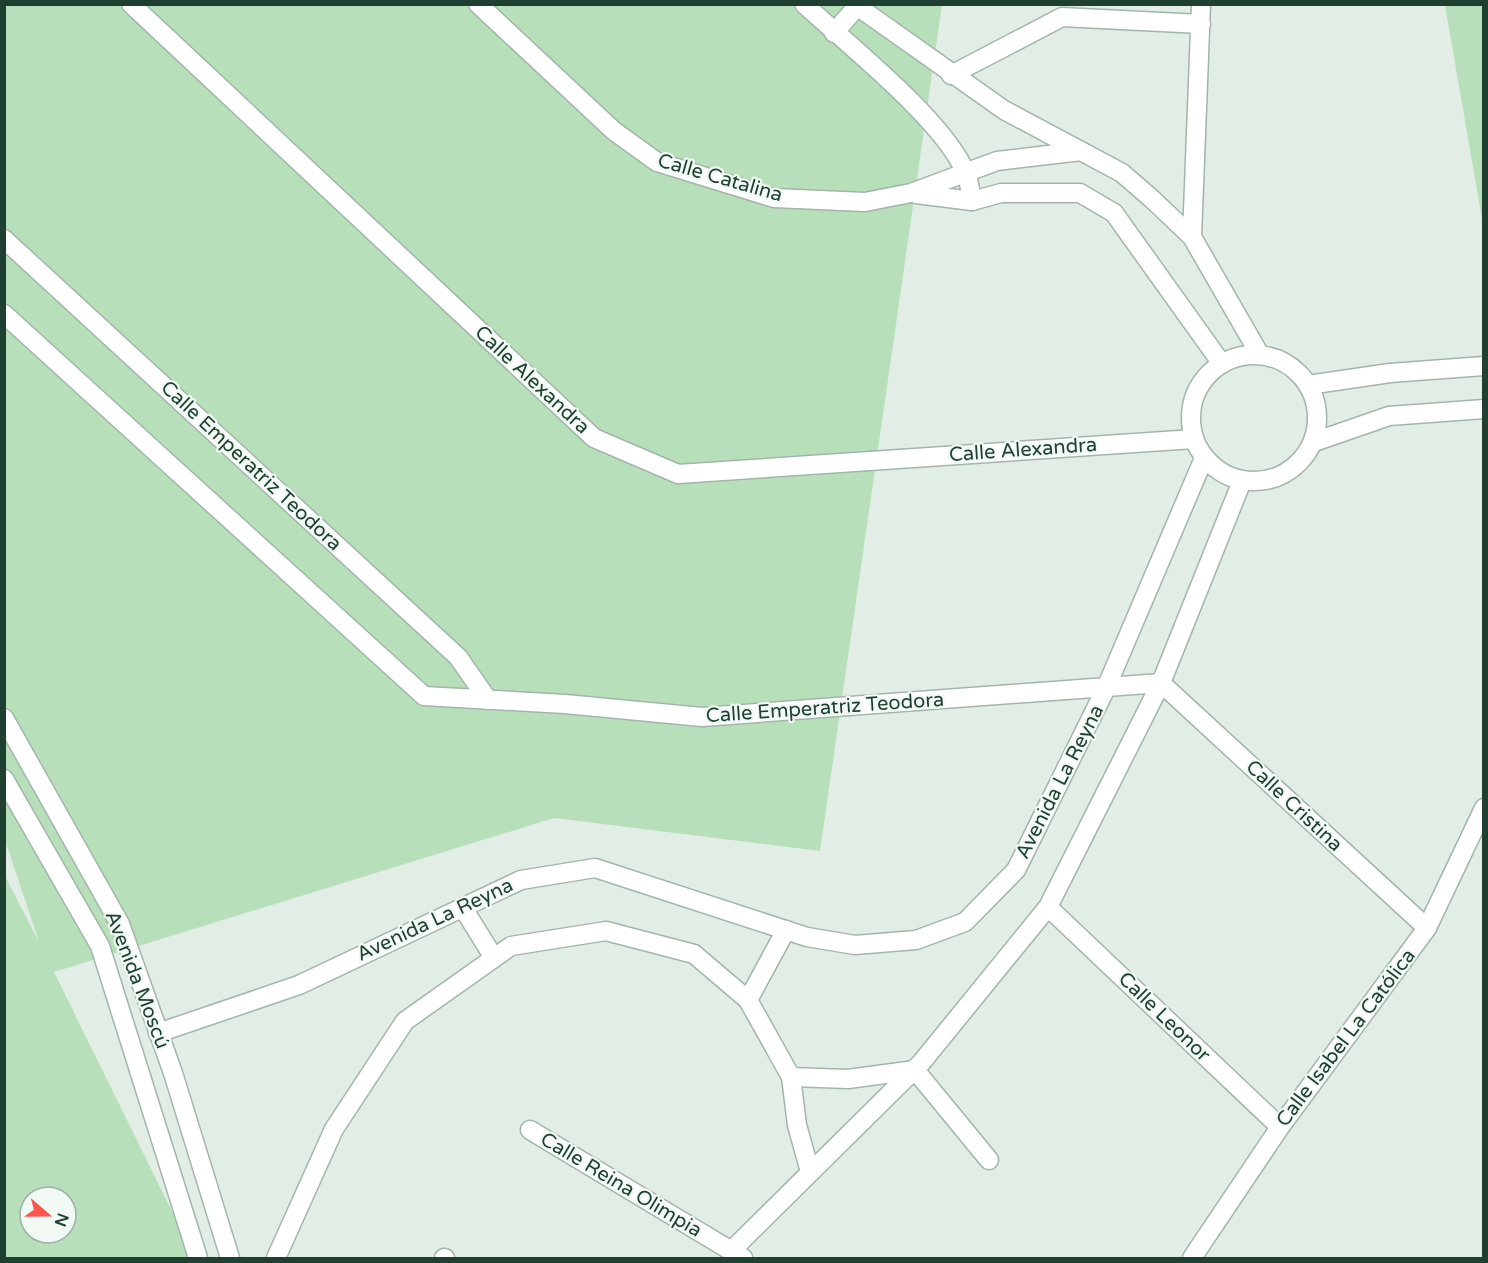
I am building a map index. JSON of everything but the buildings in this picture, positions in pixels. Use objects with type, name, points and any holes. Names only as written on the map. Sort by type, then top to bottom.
[{"type":"street","name":"Calle Alexandra","points":[[131,4],[594,438],[678,474],[1194,439]]},
{"type":"street","name":"Calle Catalina","points":[[478,4],[614,131],[657,162],[774,198],[865,202],[912,193],[997,161],[1081,151]]},
{"type":"street","points":[[804,4],[917,109],[946,142],[966,174],[972,201]]},
{"type":"street","points":[[1192,237],[1202,4]]},
{"type":"street","points":[[834,33],[856,5],[951,75],[1004,110],[1122,173],[1192,237],[1260,355]]},
{"type":"street","points":[[951,75],[1062,17],[1201,24]]},
{"type":"street","name":"Calle Catalina","points":[[912,193],[972,201],[1001,193],[1080,193],[1114,213],[1222,364]]},
{"type":"street","name":"Calle Emperatriz Teodora","points":[[4,239],[458,657],[489,700]]},
{"type":"street","name":"Calle Emperatriz Teodora","points":[[4,314],[424,696],[564,704],[702,717],[1161,683]]},
{"type":"street","points":[[1260,355],[1279,360],[1296,370],[1308,385],[1316,403],[1318,423],[1314,442],[1302,461],[1285,475],[1263,482],[1242,481],[1221,473],[1204,458],[1194,439],[1190,417],[1195,395],[1207,376],[1222,364],[1240,356],[1260,355]]},
{"type":"street","points":[[1308,385],[1390,373],[1484,366]]},
{"type":"street","points":[[1314,442],[1389,416],[1484,409]]},
{"type":"street","name":"Avenida La Reyna","points":[[158,1033],[299,985],[521,880],[595,868],[786,930],[855,945],[916,940],[965,922],[1016,870],[1106,688],[1204,458]]},
{"type":"street","points":[[737,1255],[810,1172],[915,1070],[1048,907],[1161,683],[1242,481]]},
{"type":"street","name":"Calle Cristina","points":[[1161,683],[1427,928]]},
{"type":"street","name":"Avenida Moscú","points":[[4,718],[120,924],[158,1033],[230,1258]]},
{"type":"street","points":[[7,782],[33,769]]},
{"type":"street","name":"Avenida Moscú","points":[[7,782],[100,946],[198,1258]]},
{"type":"street","name":"Calle Isabel La Católica","points":[[1192,1258],[1280,1127],[1427,928],[1484,808]]},
{"type":"street","name":"Calle Leonor","points":[[1048,907],[1280,1127]]},
{"type":"street","points":[[463,908],[494,958]]},
{"type":"street","points":[[748,1000],[786,930]]},
{"type":"street","points":[[276,1258],[334,1129],[405,1021],[511,946],[606,931],[694,954],[748,1000],[791,1077],[797,1125],[810,1172]]},
{"type":"street","points":[[791,1077],[848,1079],[915,1070]]},
{"type":"street","points":[[915,1070],[990,1160]]},
{"type":"street","name":"Calle Reina Olimpia","points":[[530,1130],[737,1255]]},
{"type":"green space","points":[[5,5],[942,5],[820,851],[554,818],[54,972],[189,1246],[190,1258],[5,1258],[4,874],[39,942],[4,837]]},
{"type":"green space","points":[[1445,5],[1483,5],[1483,225]]}]
